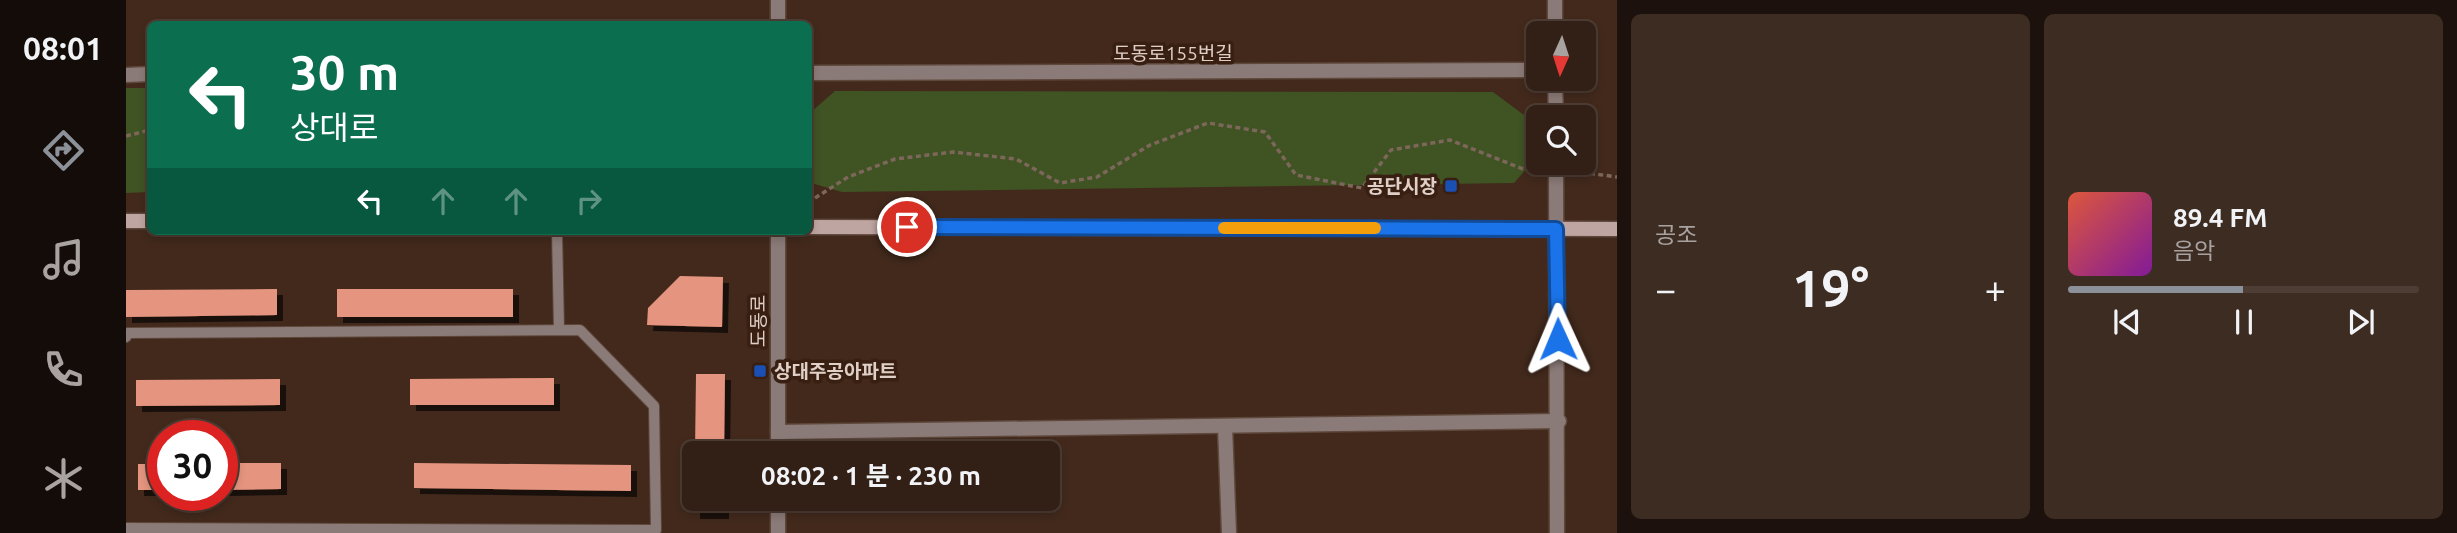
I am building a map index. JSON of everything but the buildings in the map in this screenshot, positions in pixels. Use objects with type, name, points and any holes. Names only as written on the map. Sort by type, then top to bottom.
[{"type":"street","points":[[778,0],[778,21]]},
{"type":"street","points":[[1555,0],[1555,21]]},
{"type":"street","name":"도동로155번길","points":[[812,73],[1526,70]]},
{"type":"street","points":[[126,75],[147,75]]},
{"type":"street","points":[[1556,175],[1559,421],[1557,533]]},
{"type":"street","points":[[126,221],[147,221]]},
{"type":"street","points":[[812,227],[1617,229]]},
{"type":"street","name":"도동로","points":[[778,441],[779,235]]},
{"type":"street","points":[[778,432],[1559,421]]},
{"type":"street","points":[[1225,426],[1229,533]]},
{"type":"street","points":[[778,511],[778,533]]},
{"type":"lane","points":[[557,235],[559,330]]},
{"type":"lane","points":[[126,337],[128,333],[580,330],[654,406],[656,530],[126,528]]},
{"type":"path","points":[[815,198],[848,177],[895,159],[953,152],[1016,159],[1060,183],[1097,177],[1150,145],[1208,123],[1265,132],[1296,175],[1362,188],[1391,150],[1450,140],[1523,169]]},
{"type":"path","points":[[126,136],[147,131]]},
{"type":"path","points":[[1596,174],[1617,177]]},
{"type":"green space","points":[[126,88],[147,88],[147,192],[126,193]]},
{"type":"green space","points":[[835,91],[1493,92],[1526,117],[1526,169],[1514,183],[842,192],[812,183],[812,111]]},
{"type":"slow traffic","points":[[1224,228],[1375,228]]},
{"type":"place","name":"공단시장","points":[[1451,186]]},
{"type":"place","name":"상대주공아파트","points":[[760,371]]},
{"type":"route","points":[[907,227],[1556,229],[1558,339]]}]
